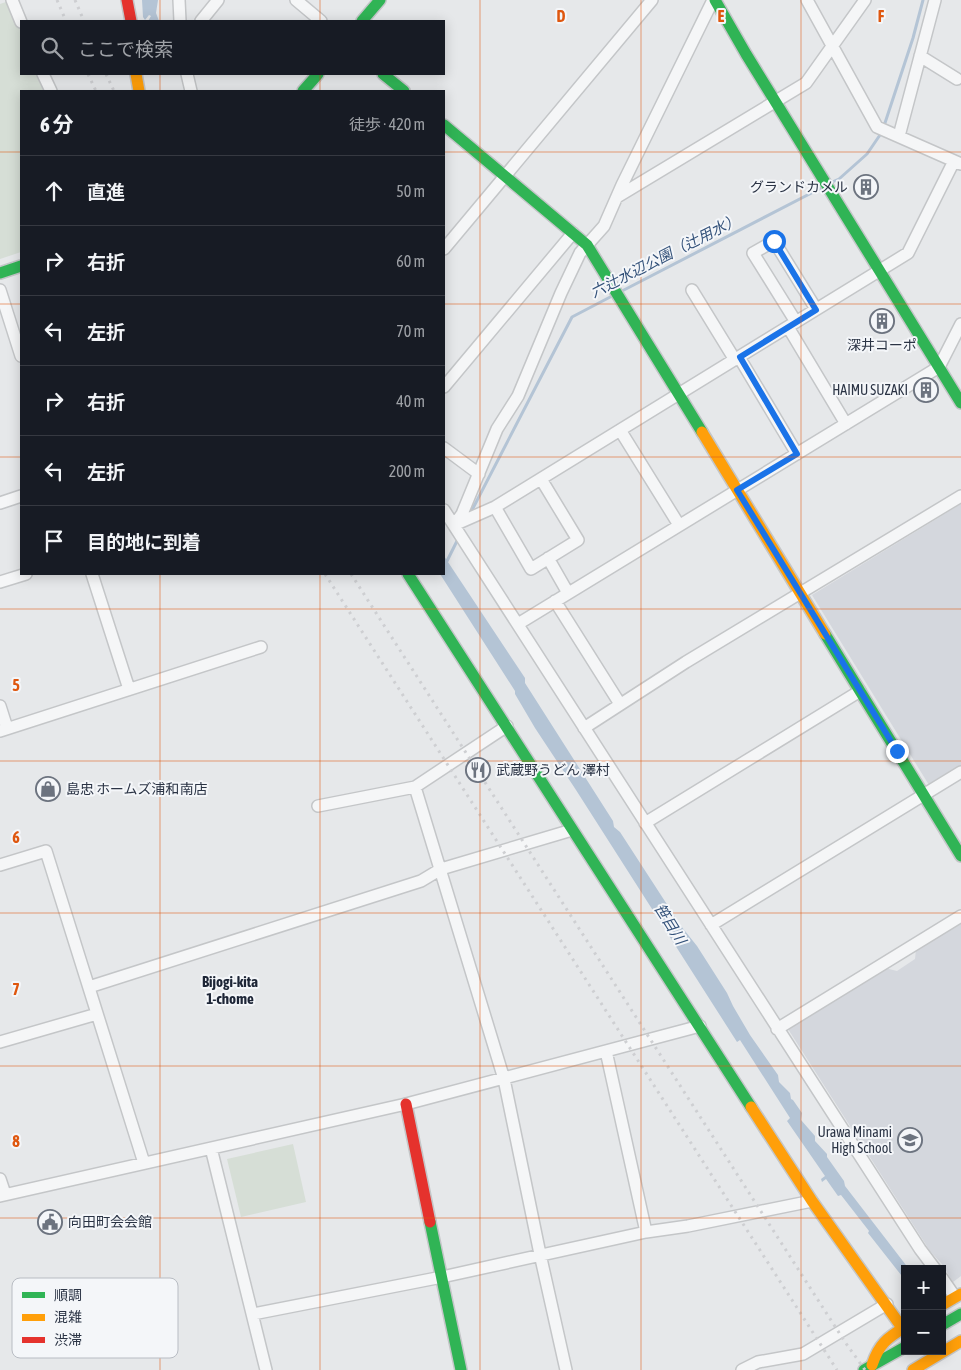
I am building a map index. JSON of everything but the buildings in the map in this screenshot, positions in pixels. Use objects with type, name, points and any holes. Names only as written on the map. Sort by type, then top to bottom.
[{"type":"main road","points":[[127,0],[131,20]]},
{"type":"main road","points":[[363,20],[380,0]]},
{"type":"main road","points":[[714,0],[961,403]]},
{"type":"main road","points":[[136,75],[139,90]]},
{"type":"main road","points":[[304,90],[317,75]]},
{"type":"main road","points":[[384,75],[403,90]]},
{"type":"main road","points":[[445,126],[587,245],[961,856]]},
{"type":"main road","points":[[0,273],[20,266]]},
{"type":"main road","points":[[409,575],[508,726],[572,830],[838,1241],[901,1324]]},
{"type":"main road","points":[[406,1104],[461,1370]]},
{"type":"main road","points":[[946,1323],[961,1314]]},
{"type":"main road","points":[[946,1330],[961,1321]]},
{"type":"main road","points":[[871,1368],[877,1349],[885,1339],[901,1330]]},
{"type":"main road","points":[[913,1370],[961,1341]]},
{"type":"main road","points":[[925,1370],[961,1348]]},
{"type":"main road","points":[[871,1368],[901,1349]]},
{"type":"main road","points":[[871,1368],[901,1355]]},
{"type":"street","points":[[12,0],[20,20]]},
{"type":"street","points":[[179,0],[180,20]]},
{"type":"street","points":[[202,20],[218,0]]},
{"type":"street","points":[[296,0],[320,20]]},
{"type":"street","points":[[445,248],[652,0]]},
{"type":"street","points":[[454,525],[462,514],[498,429],[518,396],[561,293],[580,253],[604,226],[714,0]]},
{"type":"street","points":[[454,525],[496,507],[908,253],[957,163],[877,127],[807,0]]},
{"type":"street","points":[[617,197],[806,83],[865,0]]},
{"type":"street","points":[[899,136],[934,0]]},
{"type":"street","points":[[920,56],[956,79]]},
{"type":"street","points":[[43,75],[51,90]]},
{"type":"street","points":[[187,75],[191,90]]},
{"type":"street","points":[[445,386],[573,234]]},
{"type":"street","points":[[816,310],[774,241],[753,253],[846,424]]},
{"type":"street","points":[[0,290],[20,353]]},
{"type":"street","points":[[692,290],[797,454]]},
{"type":"street","points":[[518,624],[939,367],[961,324]]},
{"type":"street","points":[[620,430],[679,525]]},
{"type":"street","points":[[445,449],[479,474]]},
{"type":"street","points":[[496,507],[530,568],[578,540],[541,479]]},
{"type":"street","points":[[0,503],[20,496]]},
{"type":"street","points":[[584,728],[686,662],[961,496]]},
{"type":"street","points":[[445,512],[777,1028],[932,1265]]},
{"type":"street","points":[[548,558],[568,593]]},
{"type":"street","points":[[0,582],[23,575]]},
{"type":"street","points":[[92,575],[129,690]]},
{"type":"street","points":[[555,601],[620,704]]},
{"type":"street","points":[[0,706],[4,730],[261,647]]},
{"type":"street","points":[[645,823],[860,690]]},
{"type":"street","points":[[318,806],[416,787],[508,726]]},
{"type":"street","points":[[711,925],[961,772]]},
{"type":"street","points":[[416,787],[504,1078],[566,1370]]},
{"type":"street","points":[[88,987],[421,881],[442,869],[572,830]]},
{"type":"street","points":[[0,865],[46,851],[144,1163]]},
{"type":"street","points":[[777,1028],[961,916]]},
{"type":"street","points":[[0,1042],[97,1014]]},
{"type":"street","points":[[0,1179],[2,1195],[406,1104],[700,1026]]},
{"type":"street","points":[[606,1051],[646,1232]]},
{"type":"street","points":[[211,1148],[266,1370]]},
{"type":"street","points":[[253,1314],[442,1277],[646,1232],[688,1226],[812,1201]]},
{"type":"street","points":[[946,1286],[953,1299]]},
{"type":"street","points":[[742,1370],[758,1362],[804,1354],[887,1304]]},
{"type":"shaded area","points":[[9,1],[20,28],[20,75],[39,75],[47,90],[20,90],[20,252],[0,259],[0,4]]},
{"type":"shaded area","points":[[961,504],[961,766],[929,785],[812,595]]},
{"type":"shaded area","name":"Urawa Minami High School","points":[[961,922],[961,1276],[953,1282],[946,1271],[946,1265],[943,1265],[930,1251],[788,1029],[885,968],[897,971],[915,959],[916,949]]},
{"type":"shaded area","points":[[293,1144],[306,1202],[241,1217],[227,1159]]},
{"type":"water","points":[[142,0],[158,0],[156,13],[159,20],[149,20],[151,16],[149,15],[145,20],[143,17]]},
{"type":"water","name":"笹目川","points":[[445,558],[525,678],[525,683],[613,821],[614,827],[620,832],[727,993],[750,1035],[778,1075],[779,1082],[790,1093],[791,1099],[802,1113],[801,1120],[815,1136],[815,1141],[827,1154],[827,1157],[844,1181],[845,1186],[906,1265],[901,1265],[901,1275],[841,1195],[838,1196],[826,1179],[822,1182],[821,1179],[825,1176],[787,1121],[790,1118],[740,1040],[737,1042],[515,694],[515,691],[441,575],[445,575]]},
{"type":"pier","points":[[946,1295],[961,1316],[961,1370],[948,1370],[937,1355],[946,1355]]},
{"type":"waterway","name":"六辻水辺公園（辻用水）","points":[[830,183],[839,179],[867,154],[882,132],[913,38],[923,0]]},
{"type":"waterway","name":"六辻水辺公園（辻用水）","points":[[622,291],[823,187]]},
{"type":"waterway","name":"六辻水辺公園（辻用水）","points":[[470,514],[572,317],[614,295]]},
{"type":"waterway","name":"六辻水辺公園（辻用水）","points":[[445,565],[459,537]]},
{"type":"railway","points":[[57,0],[66,20]]},
{"type":"railway","points":[[75,0],[84,20]]},
{"type":"railway","points":[[88,75],[96,90]]},
{"type":"railway","points":[[106,75],[114,90]]},
{"type":"railway","points":[[326,575],[837,1370]]},
{"type":"railway","points":[[352,575],[845,1342],[865,1370]]},
{"type":"traffic: fast","points":[[363,20],[380,0]]},
{"type":"traffic: fast","points":[[715,0],[746,54],[961,403]]},
{"type":"traffic: fast","points":[[304,90],[317,75]]},
{"type":"traffic: fast","points":[[384,75],[403,90]]},
{"type":"traffic: fast","points":[[445,126],[587,245],[702,432]]},
{"type":"traffic: fast","points":[[0,273],[20,266]]},
{"type":"traffic: fast","points":[[409,575],[751,1107]]},
{"type":"traffic: fast","points":[[825,634],[961,856]]},
{"type":"traffic: fast","points":[[430,1222],[461,1370]]},
{"type":"traffic: fast","points":[[946,1323],[961,1314]]},
{"type":"traffic: fast","points":[[864,1370],[901,1349]]},
{"type":"traffic: slow","points":[[136,75],[139,90]]},
{"type":"traffic: slow","points":[[702,432],[825,634]]},
{"type":"traffic: slow","points":[[751,1107],[812,1201],[901,1326]]},
{"type":"traffic: slow","points":[[946,1303],[961,1294]]},
{"type":"traffic: slow","points":[[872,1365],[884,1342],[901,1330]]},
{"type":"traffic: slow","points":[[913,1370],[961,1341]]},
{"type":"traffic: jam","points":[[127,0],[131,20]]},
{"type":"traffic: jam","points":[[406,1104],[430,1222]]},
{"type":"place","name":"グランドカメル","points":[[866,187]]},
{"type":"place","name":"深井コーポ","points":[[882,321]]},
{"type":"place","name":"HAIMU SUZAKI","points":[[926,390]]},
{"type":"place","name":"武蔵野うどん 澤村","points":[[478,770]]},
{"type":"place","name":"島忠 ホームズ浦和南店","points":[[48,789]]},
{"type":"place","name":"Urawa Minami High School","points":[[910,1140]]},
{"type":"place","name":"向田町会会館","points":[[50,1222]]},
{"type":"district","name":"Bijogi-kita 1-chome","points":[[230,990]]},
{"type":"route","points":[[774,241],[816,310],[740,357],[797,454],[737,490],[897,751]]}]
